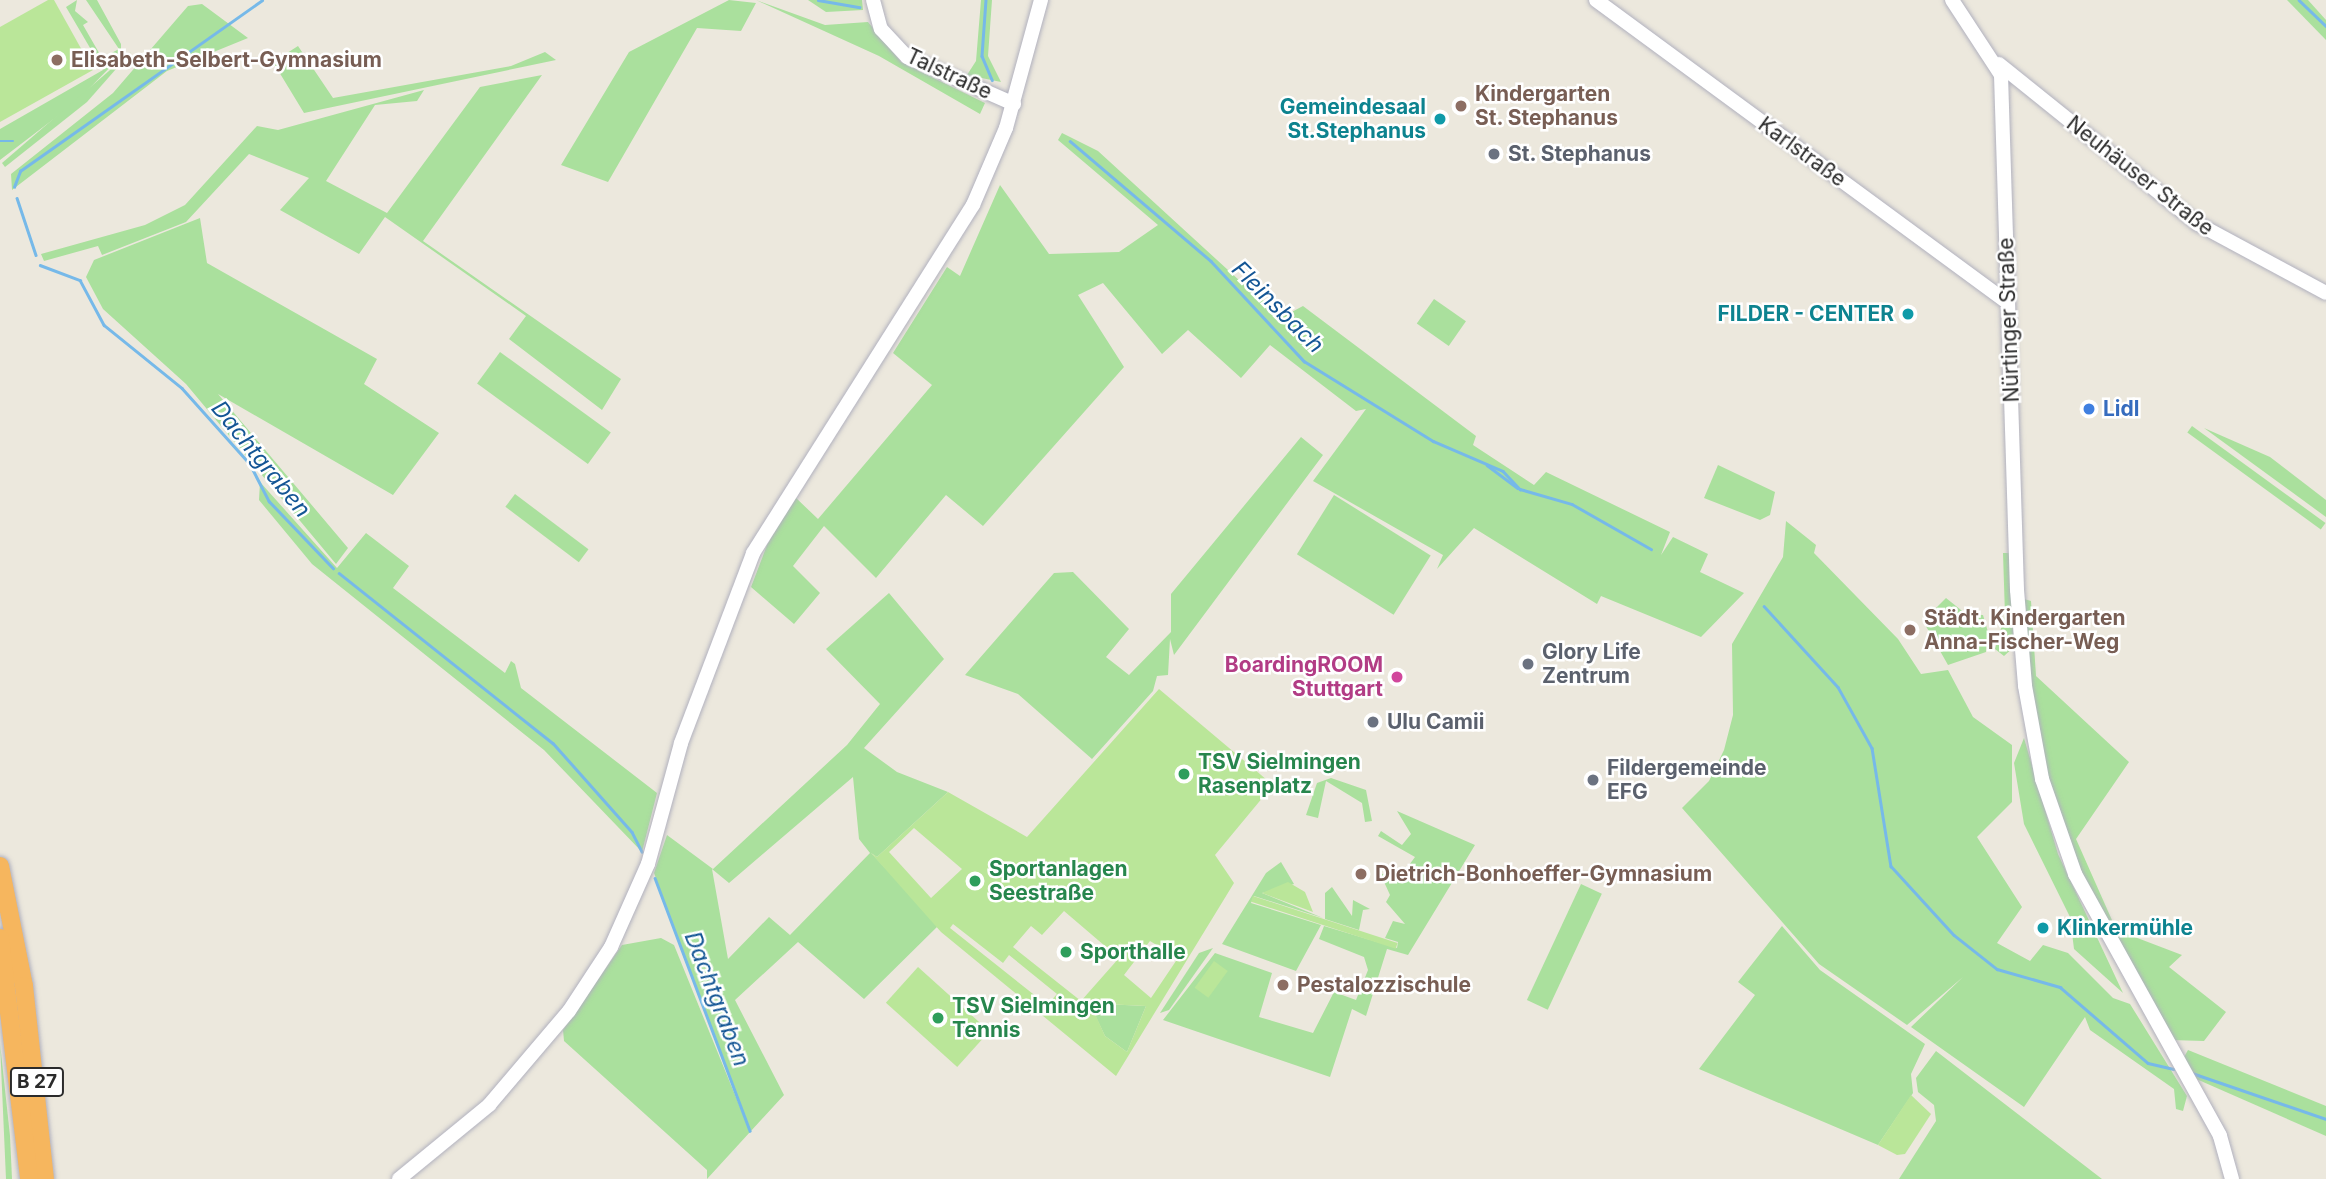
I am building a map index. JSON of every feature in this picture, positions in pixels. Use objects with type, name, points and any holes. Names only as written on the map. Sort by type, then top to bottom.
[{"type":"highway","name":"B 27","points":[[0,866],[24,986],[45,1179]]},
{"type":"highway","name":"B 27","points":[[0,938],[29,1179]]},
{"type":"main road","name":"Talstraße","points":[[873,0],[881,29],[907,57],[1014,104]]},
{"type":"main road","points":[[399,1179],[489,1105],[607,955],[643,878],[681,743],[758,543],[988,175],[1014,104],[1041,0]]},
{"type":"main road","name":"Karlstraße","points":[[1596,0],[2008,303]]},
{"type":"main road","points":[[1952,0],[1999,64]]},
{"type":"main road","name":"Nürtinger Straße","points":[[1999,64],[2022,656],[2032,731],[2056,823],[2140,998],[2220,1136],[2232,1179]]},
{"type":"main road","name":"Neuhäuser Straße","points":[[1999,64],[2198,224],[2326,293]]},
{"type":"green space","points":[[48,0],[54,0],[93,70],[0,122],[0,27]]},
{"type":"green space","points":[[77,0],[75,11],[88,22],[83,25],[102,58],[119,49],[86,0],[97,0],[121,44],[121,56],[76,102],[0,160],[0,129],[103,70],[66,7]]},
{"type":"green space","points":[[729,0],[756,3],[741,31],[697,28],[608,182],[561,165],[629,52]]},
{"type":"green space","points":[[756,0],[825,25],[868,22],[901,62],[985,103],[980,114],[879,56]]},
{"type":"green space","points":[[808,0],[862,0],[863,10],[826,12]]},
{"type":"green space","points":[[981,0],[992,0],[988,56],[1001,82],[967,75],[976,61]]},
{"type":"green space","points":[[2287,0],[2308,0],[2326,20],[2326,40]]},
{"type":"green space","points":[[202,4],[248,38],[167,71],[12,190],[11,174],[113,93],[188,6]]},
{"type":"green space","points":[[298,46],[333,98],[511,66],[545,52],[556,60],[304,113],[273,62]]},
{"type":"green space","points":[[131,52],[87,102],[5,167],[2,163]]},
{"type":"green space","points":[[542,75],[423,241],[621,379],[602,410],[509,339],[526,316],[385,217],[359,254],[280,210],[309,178],[249,154],[186,222],[102,255],[98,246],[44,261],[41,254],[145,225],[185,205],[257,126],[278,130],[424,90],[417,101],[375,105],[326,181],[387,213],[480,87]]},
{"type":"green space","points":[[1062,133],[1098,151],[1252,292],[1284,316],[1303,306],[1476,436],[1473,445],[1534,485],[1546,472],[1670,532],[1661,555],[1673,537],[1708,554],[1700,572],[1744,593],[1701,637],[1601,596],[1597,604],[1474,528],[1437,569],[1443,555],[1313,481],[1366,409],[1356,411],[1270,345],[1241,378],[1188,330],[1162,354],[1103,283],[1078,295],[1124,367],[983,526],[946,495],[876,578],[824,526],[793,566],[820,593],[794,624],[751,587],[767,545],[795,497],[818,519],[932,385],[893,353],[947,267],[960,276],[1000,185],[1049,254],[1119,252],[1158,225],[1058,140]]},
{"type":"green space","points":[[200,218],[207,263],[377,359],[364,384],[439,433],[393,495],[218,394],[348,548],[336,564],[186,384],[103,309],[86,277],[94,260]]},
{"type":"green space","points":[[1434,299],[1466,321],[1449,346],[1417,324]]},
{"type":"green space","points":[[500,352],[611,433],[588,464],[477,384]]},
{"type":"green space","points":[[2192,426],[2325,523],[2321,529],[2187,432]]},
{"type":"green space","points":[[2204,428],[2270,457],[2326,500],[2326,517]]},
{"type":"green space","points":[[1301,437],[1323,455],[1174,655],[1170,639],[1168,675],[1157,676],[1153,691],[1092,759],[1018,694],[965,675],[1054,573],[1073,572],[1129,629],[1106,657],[1129,675],[1171,632],[1171,594]]},
{"type":"green space","points":[[1718,465],[1775,492],[1770,515],[1760,520],[1704,498]]},
{"type":"green space","points":[[260,482],[337,568],[366,533],[409,566],[393,588],[505,673],[511,661],[515,664],[521,688],[657,793],[642,852],[544,750],[312,564],[259,500]]},
{"type":"green space","points":[[515,494],[588,549],[579,562],[505,507]]},
{"type":"green space","points":[[1334,495],[1431,555],[1394,615],[1297,554]]},
{"type":"green space","points":[[1786,521],[1816,545],[1814,553],[1898,639],[1921,674],[1948,670],[1973,717],[2012,745],[2012,802],[1977,837],[2022,907],[1997,943],[2030,961],[2043,945],[2068,953],[2113,998],[2130,1004],[2187,1096],[2183,1111],[2176,1109],[2174,1089],[2090,1030],[2085,1017],[2024,1107],[1911,1027],[1963,977],[1907,1025],[1819,964],[1682,808],[1709,781],[1724,750],[1733,715],[1732,644],[1783,557]]},
{"type":"green space","points":[[2003,553],[2009,553],[2014,647],[2004,656],[1995,649],[2005,615]]},
{"type":"green space","points":[[889,593],[944,659],[864,748],[897,772],[948,792],[877,857],[871,853],[939,925],[864,999],[798,942],[735,1000],[784,1095],[707,1179],[707,1170],[564,1041],[563,1030],[622,945],[661,938],[674,945],[744,1117],[654,873],[667,835],[713,869],[847,745],[880,704],[826,649]],"holes":[[[853,777],[859,839],[870,853],[790,935],[769,917],[728,959],[712,869],[729,883]]]},
{"type":"green space","points":[[1946,598],[1966,614],[1983,615],[1988,632],[1986,652],[1948,665],[1923,621]]},
{"type":"green space","points":[[2024,599],[2031,601],[2036,676],[2129,762],[2076,839],[2115,927],[2107,927],[2087,886],[2048,782],[2030,689]]},
{"type":"green space","points":[[1159,689],[1273,785],[1215,855],[1234,883],[1116,1076],[941,932],[871,853],[877,857],[948,792],[1027,837]],"holes":[[[914,828],[962,869],[931,898],[889,852]],[[1064,911],[1119,958],[1081,1001],[1013,947],[1031,926],[1042,935]],[[953,924],[1003,963],[1009,955],[1057,994],[1047,1005],[950,928]],[[1150,941],[1178,958],[1151,998],[1124,975]],[[1104,1004],[1146,1006],[1127,1052],[1105,1036],[1096,1016]]]},
{"type":"green space","points":[[2024,738],[2058,854],[2123,993],[2074,949],[2070,917],[2024,824],[2014,763]]},
{"type":"green space","points":[[1331,778],[1366,790],[1372,821],[1365,822],[1362,803],[1326,781],[1318,818],[1306,815],[1317,783]]},
{"type":"green space","points":[[1397,811],[1475,845],[1408,955],[1387,949],[1366,1016],[1352,1009],[1330,1077],[1163,1020],[1215,953],[1272,973],[1259,1017],[1313,1033],[1334,992],[1356,1000],[1368,970],[1364,957],[1319,939],[1324,926],[1397,948],[1398,942],[1385,938],[1393,921],[1405,924],[1386,902],[1390,895],[1380,873],[1398,880],[1415,857],[1378,836],[1381,831],[1402,845],[1411,834]]},
{"type":"green space","points":[[1281,862],[1294,884],[1262,893],[1323,918],[1254,896],[1251,903],[1321,925],[1296,971],[1222,944],[1266,873]]},
{"type":"green space","points":[[1288,882],[1305,892],[1313,912],[1262,893]]},
{"type":"green space","points":[[1581,884],[1602,894],[1548,1010],[1527,1000]]},
{"type":"green space","points":[[1332,887],[1352,916],[1353,900],[1370,909],[1363,910],[1359,930],[1325,919],[1325,893]]},
{"type":"green space","points":[[1253,896],[1398,943],[1396,949],[1251,902]]},
{"type":"green space","points":[[1782,926],[1820,970],[1925,1044],[1911,1074],[1913,1093],[1878,1145],[1699,1069],[1755,995],[1738,982]]},
{"type":"green space","points":[[2119,931],[2182,955],[2169,967],[2226,1012],[2204,1041],[2171,1040],[2113,934]]},
{"type":"green space","points":[[1213,948],[1169,1010],[1160,1013],[1199,953]]},
{"type":"green space","points":[[1214,961],[1228,971],[1208,998],[1195,988]]},
{"type":"green space","name":"TSV Sielmingen Tennis","points":[[918,967],[989,1031],[957,1067],[886,1003]]},
{"type":"green space","points":[[1104,1004],[1146,1006],[1127,1052],[1105,1036],[1095,1015]]},
{"type":"green space","points":[[0,1043],[10,1136],[12,1179],[6,1179]]},
{"type":"green space","points":[[2188,1050],[2326,1106],[2326,1136],[2194,1078],[2183,1059]]},
{"type":"green space","points":[[1936,1051],[2102,1179],[1899,1179],[1936,1121],[1934,1105],[1918,1092],[1916,1078]]},
{"type":"green space","points":[[1911,1095],[1931,1114],[1905,1154],[1897,1155],[1878,1145]]},
{"type":"waterway","points":[[14,187],[20,171],[262,0]]},
{"type":"waterway","points":[[818,0],[859,7]]},
{"type":"waterway","name":"Fleinsbach","points":[[986,0],[982,56],[992,80]]},
{"type":"waterway","points":[[2299,0],[2326,26]]},
{"type":"waterway","points":[[0,141],[13,141]]},
{"type":"waterway","name":"Fleinsbach","points":[[1070,141],[1211,261],[1304,361],[1433,441],[1503,471],[1520,489],[1572,504],[1651,549]]},
{"type":"waterway","name":"Dachtgraben","points":[[17,198],[36,255]]},
{"type":"waterway","name":"Dachtgraben","points":[[40,265],[80,280],[104,325],[182,388],[250,464],[269,501],[333,568]]},
{"type":"waterway","name":"Fleinsbach","points":[[1487,465],[1517,488]]},
{"type":"waterway","name":"Dachtgraben","points":[[339,573],[553,743],[632,832],[642,852]]},
{"type":"waterway","name":"Fleinsbach","points":[[1764,606],[1838,687],[1872,748],[1891,866],[1954,935],[1997,969],[2060,987],[2148,1063],[2173,1069]]},
{"type":"waterway","name":"Dachtgraben","points":[[655,878],[750,1131]]},
{"type":"waterway","name":"Fleinsbach","points":[[2192,1073],[2326,1119]]},
{"type":"place","name":"Elisabeth-Selbert-Gymnasium","points":[[57,60]]},
{"type":"place","name":"Kindergarten St. Stephanus","points":[[1461,106]]},
{"type":"place","name":"Gemeindesaal St.Stephanus","points":[[1440,119]]},
{"type":"place","name":"St. Stephanus","points":[[1494,154]]},
{"type":"place","name":"FILDER - CENTER","points":[[1908,314]]},
{"type":"place","name":"Lidl","points":[[2089,409]]},
{"type":"place","name":"Städt. Kindergarten Anna-Fischer-Weg","points":[[1910,630]]},
{"type":"place","name":"Glory Life Zentrum","points":[[1528,664]]},
{"type":"place","name":"BoardingROOM Stuttgart","points":[[1397,677]]},
{"type":"place","name":"Ulu Camii","points":[[1373,722]]},
{"type":"place","name":"TSV Sielmingen Rasenplatz","points":[[1184,774]]},
{"type":"place","name":"Fildergemeinde EFG","points":[[1593,780]]},
{"type":"place","name":"Dietrich-Bonhoeffer-Gymnasium","points":[[1361,874]]},
{"type":"place","name":"Sportanlagen Seestraße","points":[[975,881]]},
{"type":"place","name":"Klinkermühle","points":[[2043,928]]},
{"type":"place","name":"Sporthalle","points":[[1066,952]]},
{"type":"place","name":"Pestalozzischule","points":[[1283,985]]},
{"type":"place","name":"TSV Sielmingen Tennis","points":[[938,1018]]}]
